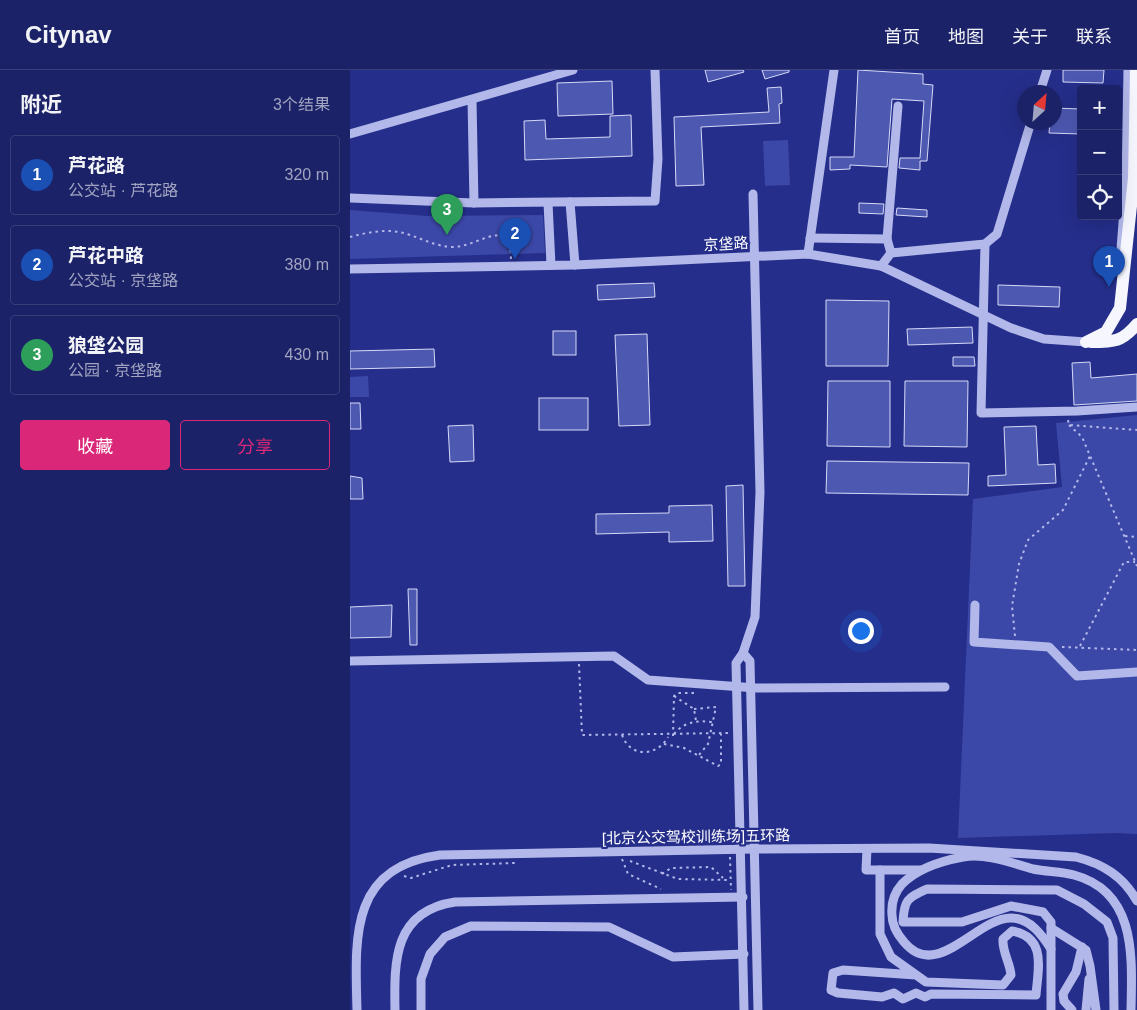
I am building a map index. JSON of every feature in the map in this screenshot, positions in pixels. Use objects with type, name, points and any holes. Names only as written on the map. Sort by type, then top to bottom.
[{"type":"main road","points":[[1086,342],[1106,332],[1120,308],[1134,178],[1136,70]]},
{"type":"main road","points":[[1086,342],[1110,342],[1126,337],[1137,324]]},
{"type":"street","points":[[350,134],[573,70]]},
{"type":"street","points":[[350,198],[474,204],[655,201],[658,159],[655,70]]},
{"type":"street","points":[[808,254],[834,70]]},
{"type":"street","points":[[1042,85],[1047,70]]},
{"type":"street","points":[[1120,308],[1128,70]]},
{"type":"street","points":[[472,100],[474,204]]},
{"type":"street","points":[[891,254],[887,239],[898,106]]},
{"type":"street","points":[[881,266],[891,254],[984,244],[997,234],[1029,130]]},
{"type":"street","points":[[744,1010],[742,850],[736,664],[743,653],[756,617],[760,482],[753,194]]},
{"type":"street","points":[[570,202],[575,265]]},
{"type":"street","points":[[548,203],[551,265]]},
{"type":"street","points":[[810,238],[887,239]]},
{"type":"street","points":[[984,244],[981,413],[1067,411],[1137,406]]},
{"type":"street","name":"京垡路","points":[[350,269],[575,265],[808,254],[881,266],[1011,328],[1044,338],[1086,342]]},
{"type":"street","points":[[1126,337],[1137,328]]},
{"type":"street","points":[[975,605],[974,642],[1016,643],[1049,647],[1077,676],[1137,672]]},
{"type":"street","points":[[743,653],[750,661],[758,1010]]},
{"type":"street","points":[[350,661],[614,656],[648,680],[751,688],[945,687]]},
{"type":"street","name":"[北京公交驾校训练场]五环路","points":[[357,1010],[357,926],[361,908],[369,892],[390,871],[420,857],[440,855],[754,849],[929,848],[1076,857],[1091,861],[1123,880],[1137,901]]},
{"type":"street","points":[[867,849],[866,870],[921,870]]},
{"type":"street","points":[[1051,949],[1042,935],[1027,922],[1012,918],[999,920],[952,949],[936,954],[921,954],[907,946],[896,933],[892,916],[892,898],[900,886],[921,870],[930,865],[965,856],[1009,860],[1033,869],[1074,875],[1093,881],[1113,896],[1127,920],[1132,948],[1131,1010]]},
{"type":"street","points":[[880,870],[880,934],[891,957],[926,982],[1003,985],[1011,975],[1011,967],[1002,950],[1003,939],[1012,931],[1020,932],[1031,940],[1039,952],[1036,995],[931,994],[925,997],[916,993],[903,999],[894,993],[882,997],[838,993],[831,990],[830,984],[833,973],[843,970],[916,975]]},
{"type":"street","points":[[1051,1010],[1051,922],[1043,912],[1011,906],[962,922],[903,922],[904,905],[911,896],[927,889],[1057,890],[1084,904],[1107,922],[1113,938],[1114,1010]]},
{"type":"street","points":[[395,1010],[396,964],[404,935],[412,922],[434,907],[455,902],[743,897]]},
{"type":"street","points":[[421,1010],[421,979],[430,954],[445,937],[471,926],[609,927],[673,957],[744,954]]},
{"type":"street","points":[[1051,928],[1086,950],[1096,1010]]},
{"type":"street","points":[[1072,1010],[1064,1001],[1062,994],[1076,972],[1082,947]]},
{"type":"street","points":[[1086,1010],[1090,966]]},
{"type":"path","points":[[350,236],[386,231],[406,234],[433,245],[454,247],[472,243],[492,234],[504,235],[510,243],[511,266]]},
{"type":"path","points":[[1067,411],[1069,425],[1082,437],[1137,566]]},
{"type":"path","points":[[1069,425],[1137,430]]},
{"type":"path","points":[[1016,643],[1012,606],[1019,564],[1028,540],[1063,510],[1090,456]]},
{"type":"path","points":[[1125,536],[1137,537]]},
{"type":"path","points":[[1080,646],[1124,562],[1136,562]]},
{"type":"path","points":[[1049,647],[1080,646],[1137,650]]},
{"type":"path","points":[[579,656],[582,736],[673,736],[738,733]]},
{"type":"path","points":[[674,696],[678,693],[695,693]]},
{"type":"path","points":[[674,696],[694,709],[696,721]]},
{"type":"path","points":[[673,736],[674,696]]},
{"type":"path","points":[[694,709],[702,706],[716,707],[706,749],[699,754]]},
{"type":"path","points":[[673,736],[685,724],[696,721],[712,722]]},
{"type":"path","points":[[664,744],[684,748],[699,754],[718,766],[721,764],[721,734]]},
{"type":"path","points":[[622,735],[624,743],[633,750],[644,753],[652,753],[664,744],[669,736]]},
{"type":"path","points":[[667,890],[628,874],[621,857],[678,879],[723,878],[730,880]]},
{"type":"path","points":[[662,874],[671,868],[712,868],[723,878]]},
{"type":"path","points":[[725,890],[731,889]]},
{"type":"shaded area","points":[[788,140],[790,185],[765,186],[763,141]]},
{"type":"shaded area","points":[[350,210],[427,216],[543,215],[545,253],[350,259]]},
{"type":"shaded area","points":[[368,376],[369,397],[350,397],[350,377]]},
{"type":"shaded area","points":[[1137,415],[1137,834],[1114,833],[958,838],[973,499],[1062,487],[1056,423]]},
{"type":"building","points":[[705,70],[743,70],[744,72],[708,82]]},
{"type":"building","points":[[762,70],[789,70],[789,72],[765,79]]},
{"type":"building","points":[[858,70],[923,74],[923,84],[933,85],[927,161],[920,161],[920,170],[899,168],[900,158],[920,158],[924,101],[892,99],[887,167],[850,165],[850,169],[830,170],[830,157],[854,157]]},
{"type":"building","points":[[1063,70],[1104,70],[1103,83],[1063,82]]},
{"type":"building","points":[[612,81],[613,114],[558,116],[557,83]]},
{"type":"building","points":[[781,87],[782,103],[779,104],[780,123],[701,127],[704,185],[676,186],[674,117],[769,112],[767,88]]},
{"type":"building","points":[[1062,108],[1077,109],[1077,134],[1049,133],[1049,130],[1062,130]]},
{"type":"building","points":[[631,115],[632,156],[525,160],[524,121],[545,120],[546,139],[610,137],[610,116]]},
{"type":"building","points":[[859,203],[884,204],[883,214],[859,213]]},
{"type":"building","points":[[897,208],[927,210],[927,217],[896,215]]},
{"type":"building","points":[[654,283],[655,297],[598,300],[597,285]]},
{"type":"building","points":[[998,285],[1060,287],[1059,307],[998,305]]},
{"type":"building","points":[[826,300],[889,301],[888,366],[826,366]]},
{"type":"building","points":[[972,327],[973,343],[908,345],[907,329]]},
{"type":"building","points":[[553,331],[576,331],[576,355],[553,355]]},
{"type":"building","points":[[647,334],[650,425],[619,426],[615,335]]},
{"type":"building","points":[[434,349],[435,367],[350,369],[350,351]]},
{"type":"building","points":[[953,357],[974,357],[975,366],[953,366]]},
{"type":"building","points":[[1090,362],[1091,378],[1137,374],[1137,401],[1074,405],[1072,363]]},
{"type":"building","points":[[828,381],[890,381],[890,447],[827,446]]},
{"type":"building","points":[[905,381],[968,381],[967,447],[904,446]]},
{"type":"building","points":[[539,398],[588,398],[588,430],[539,430]]},
{"type":"building","points":[[350,403],[360,403],[361,429],[350,429]]},
{"type":"building","points":[[473,425],[474,461],[450,462],[448,426]]},
{"type":"building","points":[[1036,426],[1038,465],[1055,464],[1056,483],[988,486],[988,476],[1006,475],[1004,427]]},
{"type":"building","points":[[827,461],[969,463],[968,495],[826,493]]},
{"type":"building","points":[[350,476],[362,478],[363,499],[350,499]]},
{"type":"building","points":[[743,485],[745,586],[728,586],[726,486]]},
{"type":"building","points":[[712,505],[713,541],[669,542],[669,532],[596,534],[596,514],[669,513],[669,506]]},
{"type":"building","points":[[408,589],[417,589],[417,645],[410,645]]},
{"type":"building","points":[[392,605],[391,637],[350,638],[350,607]]},
{"type":"place","name":"狼垡公园","points":[[447,235]]},
{"type":"place","name":"芦花中路","points":[[515,259]]},
{"type":"place","name":"芦花路","points":[[1109,287]]}]
